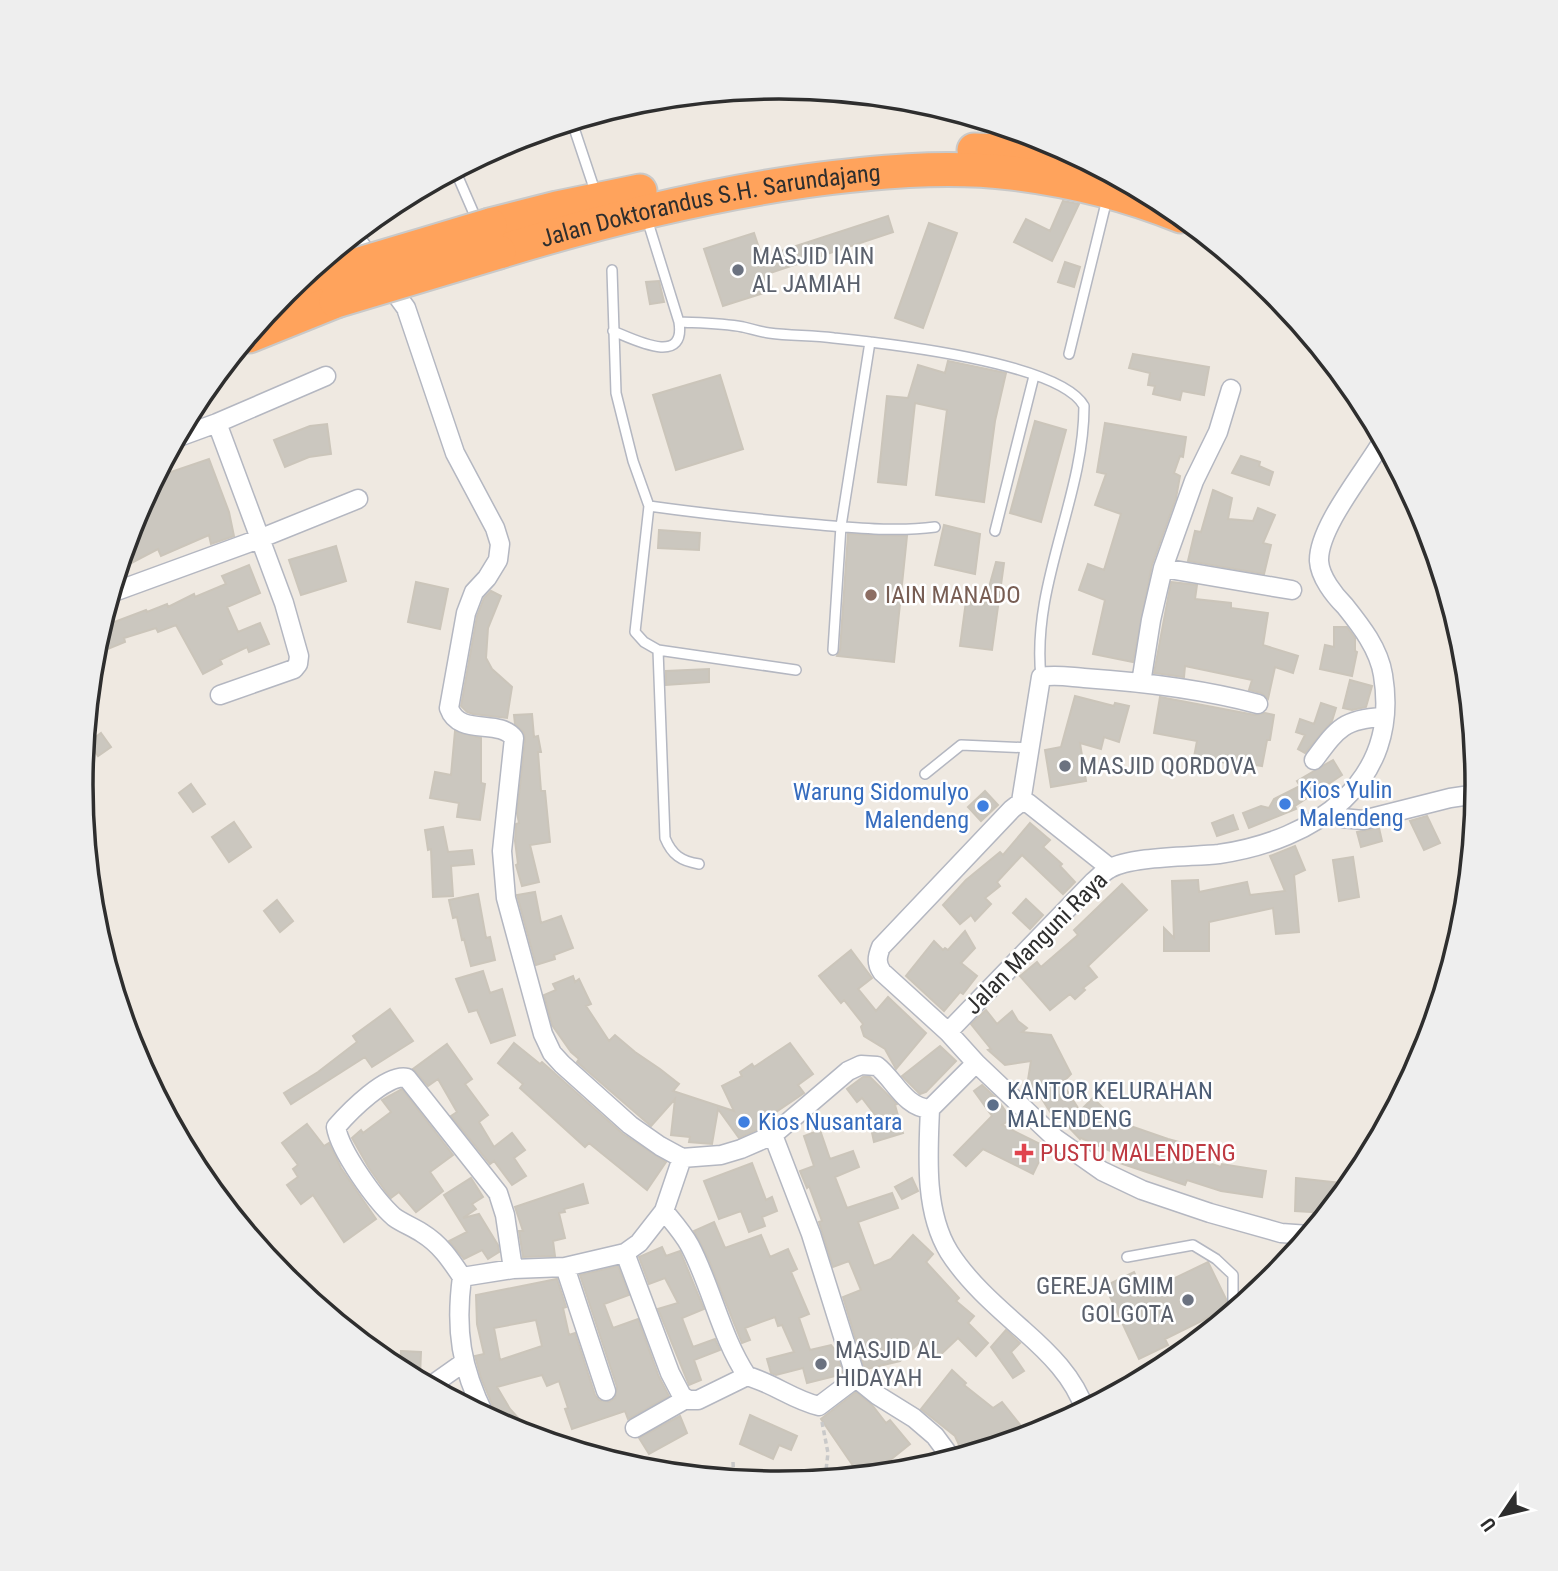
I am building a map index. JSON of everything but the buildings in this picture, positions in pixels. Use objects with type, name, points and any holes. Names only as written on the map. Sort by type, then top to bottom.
[{"type":"highway","name":"Jalan Doktorandus S.H. Sarundajang","points":[[274,321],[331,287],[597,200],[725,171],[844,156],[939,150],[1044,152]]},
{"type":"highway","name":"Jalan Doktorandus S.H. Sarundajang","points":[[490,235],[645,211],[730,192],[836,177],[926,169],[1010,173],[1079,184],[1135,199]]},
{"type":"highway","name":"Jalan Doktorandus S.H. Sarundajang","points":[[306,289],[331,287]]},
{"type":"street","points":[[359,243],[406,308],[455,453],[495,528],[500,544],[498,560],[474,592],[466,613],[449,708],[450,713],[463,723],[506,732],[514,738],[504,820],[503,868],[506,898],[542,1034],[552,1053],[630,1125],[682,1158],[721,1155],[773,1135],[848,1071],[861,1065],[871,1064],[882,1070],[908,1101],[921,1108],[930,1109]]},
{"type":"street","points":[[191,433],[326,376]]},
{"type":"street","points":[[1141,683],[1163,568],[1194,481],[1218,432],[1231,389]]},
{"type":"street","points":[[217,423],[284,603],[299,656],[298,664],[294,668],[220,695]]},
{"type":"street","name":"Jalan Manguni Raya","points":[[1297,1235],[1210,1213],[1142,1190],[1102,1171],[1055,1138],[976,1063],[948,1032],[1093,882],[1110,868],[1261,845],[1311,824],[1332,811],[1353,792],[1367,773],[1380,740],[1383,673],[1374,649],[1357,620],[1330,587],[1319,561],[1328,529],[1377,449]]},
{"type":"street","points":[[122,589],[259,539],[358,499]]},
{"type":"street","points":[[1163,568],[1293,590]]},
{"type":"street","points":[[948,1032],[882,972],[877,964],[879,953],[1022,793],[1041,677],[1049,675],[1141,683],[1222,694],[1258,704]]},
{"type":"street","points":[[1314,760],[1346,724],[1358,719],[1383,717]]},
{"type":"street","points":[[1022,793],[1028,803],[1110,868]]},
{"type":"street","points":[[1332,811],[1342,818],[1363,820],[1465,796]]},
{"type":"street","points":[[976,1063],[930,1109],[930,1184],[938,1228],[949,1252],[964,1272],[996,1306],[1055,1360],[1082,1402]]},
{"type":"street","points":[[480,1403],[463,1363],[458,1330],[462,1277],[443,1249],[396,1218],[378,1200],[344,1151],[336,1127],[382,1085],[398,1077],[412,1082],[498,1193],[505,1215],[513,1269]]},
{"type":"street","points":[[773,1135],[811,1234],[856,1378],[925,1427],[946,1451]]},
{"type":"street","points":[[462,1277],[513,1269],[565,1267],[625,1253],[650,1231],[664,1211],[671,1197],[682,1158]]},
{"type":"street","points":[[664,1211],[690,1246],[722,1325],[747,1376],[819,1406],[856,1378]]},
{"type":"street","points":[[625,1253],[670,1373],[686,1399]]},
{"type":"street","points":[[565,1267],[606,1391]]},
{"type":"street","points":[[438,1381],[463,1363]]},
{"type":"street","points":[[635,1428],[686,1399],[698,1400],[747,1376]]},
{"type":"lane","points":[[575,131],[597,200]]},
{"type":"lane","points":[[459,178],[490,235]]},
{"type":"lane","points":[[1069,354],[1108,192]]},
{"type":"lane","points":[[613,331],[645,344],[668,346],[676,343],[681,334],[645,211]]},
{"type":"lane","points":[[612,270],[616,393],[633,461],[649,506],[635,632],[644,642],[658,650],[796,670]]},
{"type":"lane","points":[[679,322],[870,342],[965,356],[1034,376],[1077,397],[1084,406],[1083,442],[1049,582],[1041,630],[1041,677]]},
{"type":"lane","points":[[833,650],[841,526],[870,342]]},
{"type":"lane","points":[[995,531],[1034,376]]},
{"type":"lane","points":[[649,506],[726,517],[841,526],[910,531],[935,527]]},
{"type":"lane","points":[[658,650],[665,838],[670,849],[680,859],[699,864]]},
{"type":"lane","points":[[925,774],[961,745],[1030,752]]},
{"type":"lane","points":[[1127,1257],[1193,1245],[1216,1259],[1233,1275],[1233,1299]]},
{"type":"path","points":[[819,1406],[828,1453],[826,1470]]},
{"type":"path","points":[[733,1462],[733,1470]]},
{"type":"place","name":"MASJID IAIN AL JAMIAH","points":[[738,270]]},
{"type":"place","name":"IAIN MANADO","points":[[871,595]]},
{"type":"place","name":"MASJID QORDOVA","points":[[1065,766]]},
{"type":"place","name":"Kios Yulin Malendeng","points":[[1285,804]]},
{"type":"place","name":"Warung Sidomulyo Malendeng","points":[[983,806]]},
{"type":"place","name":"KANTOR KELURAHAN MALENDENG","points":[[993,1105]]},
{"type":"place","name":"Kios Nusantara","points":[[744,1122]]},
{"type":"place","name":"PUSTU MALENDENG","points":[[1024,1153]]},
{"type":"place","name":"GEREJA GMIM GOLGOTA","points":[[1188,1300]]},
{"type":"place","name":"MASJID AL HIDAYAH","points":[[821,1364]]}]
